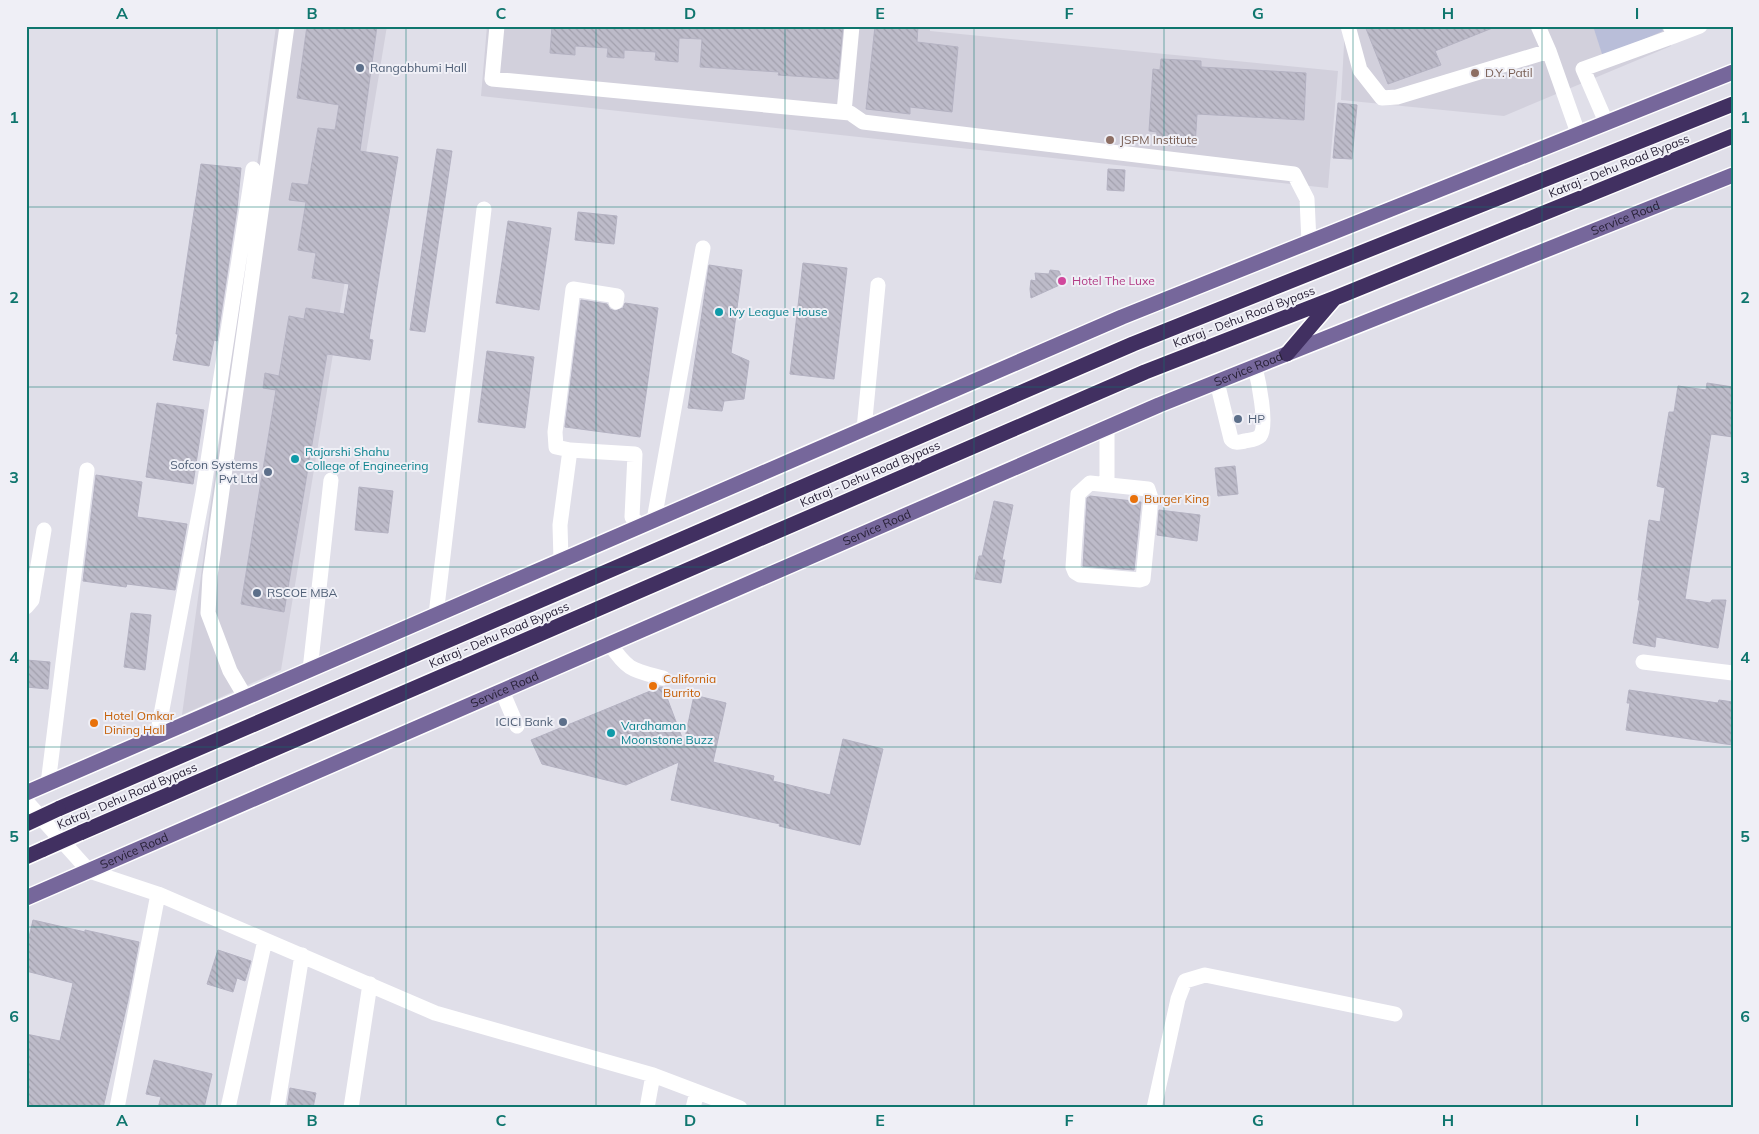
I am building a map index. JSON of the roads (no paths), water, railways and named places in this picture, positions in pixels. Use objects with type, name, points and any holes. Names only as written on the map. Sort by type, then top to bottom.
[{"type":"highway","name":"Katraj - Dehu Road Bypass","points":[[26,824],[1133,344],[1733,104]]},
{"type":"highway","name":"Katraj - Dehu Road Bypass","points":[[26,856],[1145,372],[1335,298],[1733,136]]},
{"type":"highway","points":[[1287,354],[1335,298]]},
{"type":"main road","points":[[26,793],[1122,316],[1733,72]]},
{"type":"main road","name":"Service Road","points":[[26,898],[1107,428],[1216,382],[1733,175]]},
{"type":"street","points":[[246,698],[230,671],[208,613],[210,576],[288,26]]},
{"type":"street","points":[[497,26],[492,79],[850,112],[863,122],[1294,174],[1307,199],[1309,242]]},
{"type":"street","points":[[844,112],[852,26]]},
{"type":"street","points":[[1348,26],[1360,70],[1382,98],[1397,97],[1549,51]]},
{"type":"street","points":[[1538,26],[1549,51],[1578,133]]},
{"type":"street","points":[[1606,122],[1583,69],[1672,31],[1700,26]]},
{"type":"street","points":[[157,736],[205,483],[253,169]]},
{"type":"street","points":[[436,615],[484,209]]},
{"type":"street","points":[[654,520],[703,248]]},
{"type":"street","points":[[864,429],[878,285]]},
{"type":"street","points":[[616,302],[617,296],[574,289],[555,432],[556,447],[570,450],[635,454],[632,517],[640,526]]},
{"type":"street","points":[[1216,382],[1234,442],[1257,438],[1262,432],[1263,422],[1260,390],[1255,367]]},
{"type":"street","points":[[1106,484],[1107,428]]},
{"type":"street","points":[[561,560],[560,525],[570,450]]},
{"type":"street","points":[[48,784],[87,470]]},
{"type":"street","points":[[310,670],[331,480]]},
{"type":"street","points":[[1090,483],[1106,484],[1148,489],[1150,493],[1143,579],[1080,575],[1075,572],[1073,567],[1078,494],[1090,483]]},
{"type":"street","points":[[26,607],[32,600],[44,530]]},
{"type":"street","points":[[610,644],[621,661],[628,666],[663,678]]},
{"type":"street","points":[[1642,662],[1733,672]]},
{"type":"street","points":[[502,691],[517,726]]},
{"type":"street","points":[[26,801],[89,871],[158,894],[435,1013],[653,1075],[740,1108]]},
{"type":"street","points":[[117,1108],[158,894]]},
{"type":"street","points":[[228,1108],[265,940]]},
{"type":"street","points":[[277,1108],[302,955]]},
{"type":"street","points":[[1154,1108],[1178,999],[1185,981],[1204,975],[1395,1014]]},
{"type":"street","points":[[350,1108],[370,984]]},
{"type":"street","points":[[647,1108],[653,1075]]},
{"type":"street","points":[[693,1108],[697,1092]]},
{"type":"place","name":"Rangabhumi Hall","points":[[360,68]]},
{"type":"place","name":"D.Y. Patil","points":[[1475,73]]},
{"type":"place","name":"JSPM Institute","points":[[1110,140]]},
{"type":"place","name":"Hotel The Luxe","points":[[1062,281]]},
{"type":"place","name":"Ivy League House","points":[[719,312]]},
{"type":"place","name":"HP","points":[[1238,419]]},
{"type":"place","name":"Rajarshi Shahu College of Engineering","points":[[295,459]]},
{"type":"place","name":"Sofcon Systems Pvt Ltd","points":[[268,472]]},
{"type":"place","name":"Burger King","points":[[1134,499]]},
{"type":"place","name":"RSCOE MBA","points":[[257,593]]},
{"type":"place","name":"California Burrito","points":[[653,686]]},
{"type":"place","name":"ICICI Bank","points":[[563,722]]},
{"type":"place","name":"Hotel Omkar Dining Hall","points":[[94,723]]},
{"type":"place","name":"Vardhaman Moonstone Buzz","points":[[611,733]]}]
